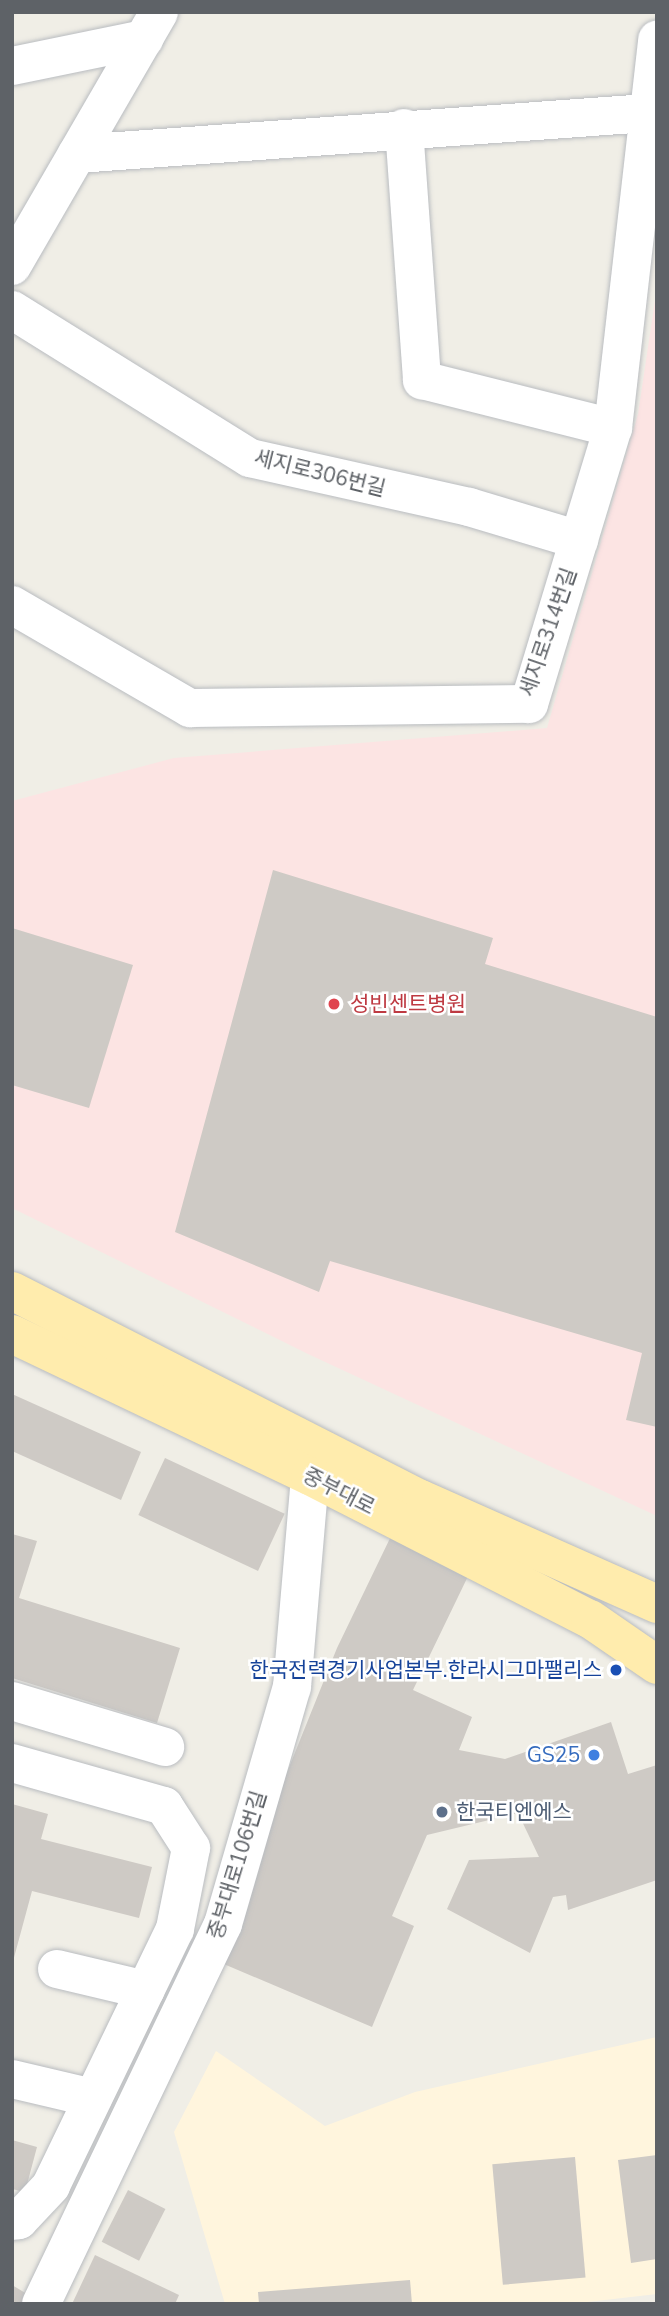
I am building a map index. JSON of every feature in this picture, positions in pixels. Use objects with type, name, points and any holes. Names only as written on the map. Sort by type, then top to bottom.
[{"type":"main road","name":"중부대로","points":[[12,1291],[421,1499],[657,1604]]},
{"type":"main road","name":"중부대로","points":[[12,1334],[310,1476],[590,1619],[657,1665]]},
{"type":"street","points":[[12,66],[152,25]]},
{"type":"street","points":[[12,266],[152,25]]},
{"type":"street","name":"세지로314번길","points":[[12,605],[190,708],[528,704],[612,428],[657,39]]},
{"type":"street","points":[[12,206],[71,164],[404,128],[648,113]]},
{"type":"street","points":[[404,128],[422,380],[612,428]]},
{"type":"street","name":"세지로306번길","points":[[12,310],[250,458],[469,508],[579,540]]},
{"type":"street","name":"중부대로106번길","points":[[41,2304],[223,1924],[292,1687],[310,1476]]},
{"type":"street","points":[[12,1701],[165,1747]]},
{"type":"street","points":[[12,1763],[164,1806],[191,1848],[175,1929],[146,1990],[51,2186],[19,2220],[12,2221]]},
{"type":"street","points":[[57,1969],[146,1990]]},
{"type":"street","points":[[12,2079],[93,2098]]},
{"type":"shaded area","name":"성빈센트병원","points":[[657,287],[657,1516],[308,1354],[12,1208],[12,801],[174,758],[547,728],[638,414]]},
{"type":"shaded area","points":[[657,2037],[657,2294],[570,2304],[225,2304],[174,2132],[216,2051],[325,2126],[415,2092]]},
{"type":"building","points":[[273,870],[493,938],[485,964],[657,1017],[657,1427],[626,1420],[642,1353],[330,1261],[319,1292],[175,1232]]},
{"type":"building","points":[[12,928],[133,965],[89,1108],[12,1085]]},
{"type":"building","points":[[12,1394],[141,1452],[121,1500],[12,1451]]},
{"type":"building","points":[[165,1458],[285,1514],[258,1571],[138,1515]]},
{"type":"building","points":[[394,1530],[472,1568],[413,1690],[472,1717],[459,1750],[505,1759],[611,1722],[628,1774],[657,1765],[657,1880],[568,1910],[566,1895],[553,1897],[530,1953],[447,1909],[469,1860],[539,1857],[518,1813],[427,1835],[392,1916],[414,1926],[372,2027],[212,1959],[337,1648]]},
{"type":"building","points":[[12,1534],[37,1541],[19,1598],[180,1648],[157,1723],[12,1678]]},
{"type":"building","points":[[12,1804],[48,1814],[41,1839],[152,1867],[139,1918],[32,1891],[12,1965]]},
{"type":"building","points":[[12,2140],[37,2147],[25,2192],[12,2189]]},
{"type":"building","points":[[657,2155],[657,2259],[631,2263],[618,2160]]},
{"type":"building","points":[[575,2157],[586,2278],[503,2285],[492,2164]]},
{"type":"building","points":[[128,2190],[165,2209],[139,2261],[102,2242]]},
{"type":"building","points":[[95,2255],[179,2295],[175,2304],[72,2304]]},
{"type":"building","points":[[410,2280],[412,2304],[259,2304],[258,2292]]},
{"type":"building","points":[[12,2285],[37,2300],[34,2304],[12,2304]]},
{"type":"place","name":"성빈센트병원","points":[[334,1004]]},
{"type":"place","name":"한국전력경기사업본부.한라시그마팰리스","points":[[616,1670]]},
{"type":"place","name":"GS25","points":[[594,1755]]},
{"type":"place","name":"한국티엔에스","points":[[442,1812]]}]
